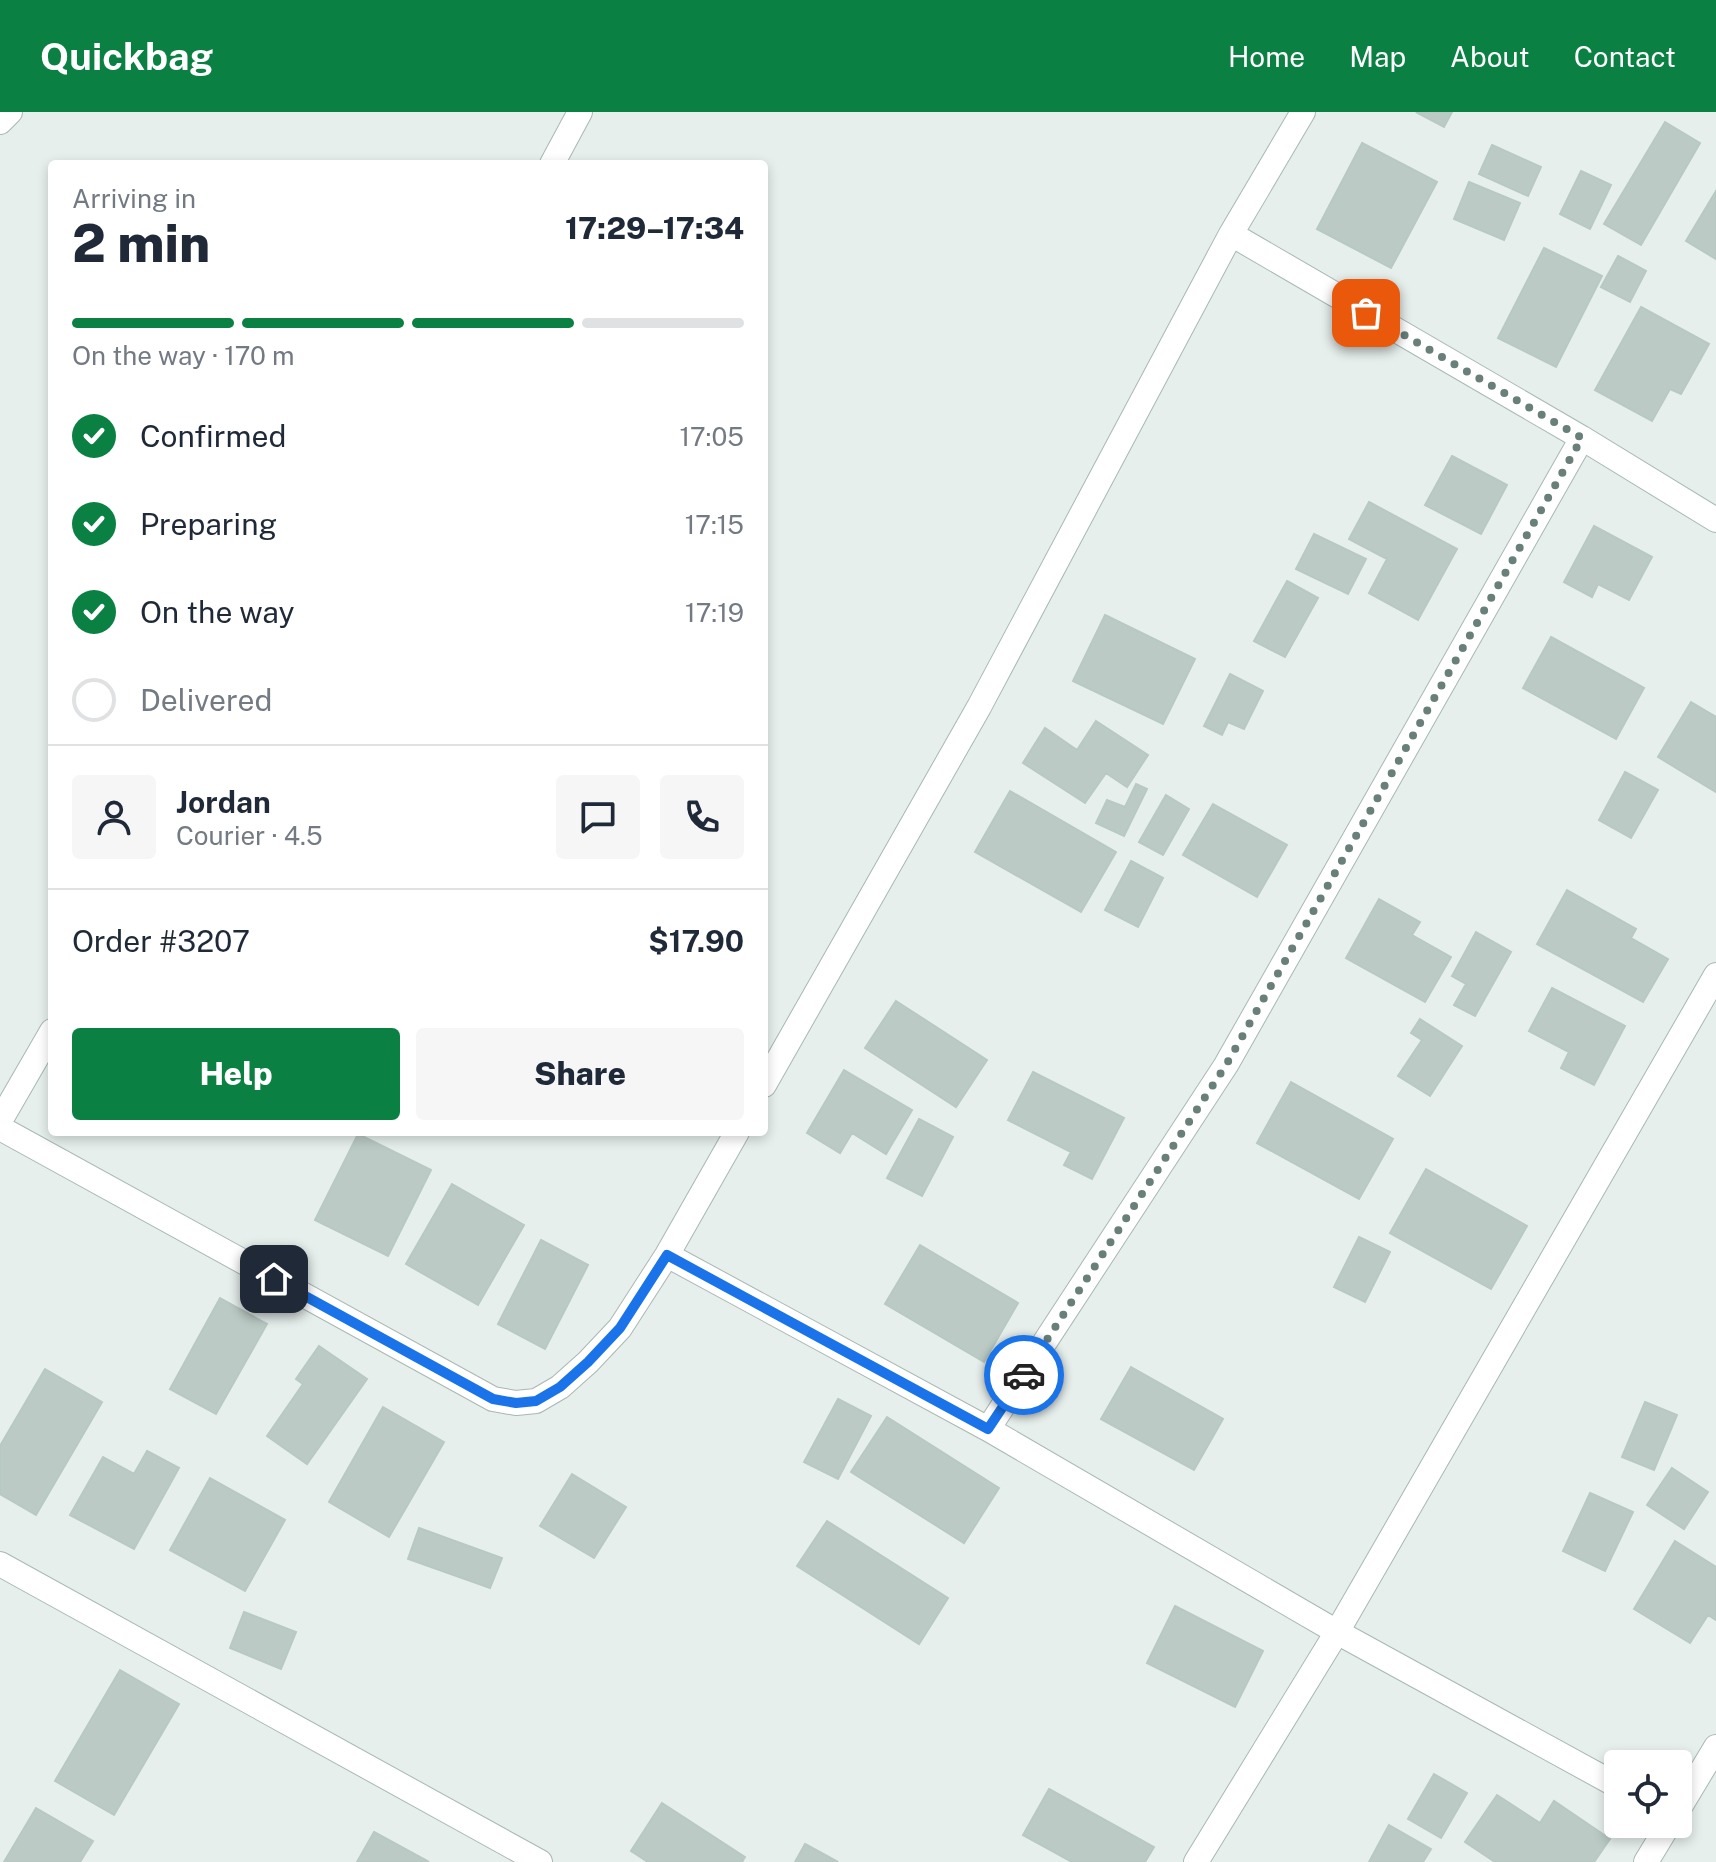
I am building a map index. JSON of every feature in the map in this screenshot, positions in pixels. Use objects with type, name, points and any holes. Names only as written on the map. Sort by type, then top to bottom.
[{"type":"street","points":[[0,122],[10,112]]},
{"type":"street","points":[[554,160],[580,112]]},
{"type":"street","points":[[768,1078],[979,707],[1231,234],[1303,112]]},
{"type":"street","points":[[1231,234],[1582,438],[1716,520]]},
{"type":"street","points":[[988,1429],[1226,1065],[1582,438]]},
{"type":"street","points":[[1196,1862],[1337,1632],[1716,975]]},
{"type":"street","points":[[0,1121],[48,1038]]},
{"type":"street","points":[[0,1128],[493,1399],[516,1403],[536,1401],[560,1387],[620,1328],[667,1255],[735,1136]]},
{"type":"street","points":[[667,1255],[988,1429],[1337,1632],[1604,1778]]},
{"type":"street","points":[[0,1564],[540,1862]]},
{"type":"street","points":[[1692,1787],[1716,1747]]},
{"type":"street","points":[[1646,1862],[1661,1838]]},
{"type":"building","points":[[1416,112],[1452,112],[1444,127]]},
{"type":"building","points":[[1665,122],[1700,143],[1641,245],[1604,224]]},
{"type":"building","points":[[1362,143],[1437,182],[1391,268],[1317,229]]},
{"type":"building","points":[[1492,145],[1541,167],[1528,196],[1479,174]]},
{"type":"building","points":[[1581,171],[1611,185],[1590,229],[1560,214]]},
{"type":"building","points":[[1469,182],[1520,203],[1504,240],[1454,219]]},
{"type":"building","points":[[1716,191],[1716,259],[1686,241]]},
{"type":"building","points":[[1544,248],[1602,276],[1556,367],[1498,338]]},
{"type":"building","points":[[1618,256],[1646,271],[1630,302],[1601,287]]},
{"type":"building","points":[[1641,307],[1709,344],[1681,394],[1670,389],[1652,421],[1595,390]]},
{"type":"building","points":[[1452,456],[1507,485],[1481,534],[1425,505]]},
{"type":"building","points":[[1369,502],[1457,549],[1418,620],[1369,593],[1387,559],[1349,539]]},
{"type":"building","points":[[1594,526],[1652,557],[1629,600],[1598,584],[1592,597],[1564,582]]},
{"type":"building","points":[[1314,534],[1366,559],[1348,594],[1296,569]]},
{"type":"building","points":[[1287,581],[1318,598],[1285,657],[1254,641]]},
{"type":"building","points":[[1105,615],[1195,659],[1163,724],[1073,681]]},
{"type":"building","points":[[1551,637],[1644,688],[1616,739],[1523,688]]},
{"type":"building","points":[[1230,674],[1263,691],[1244,729],[1228,722],[1222,735],[1204,726]]},
{"type":"building","points":[[1691,702],[1716,717],[1716,792],[1658,757]]},
{"type":"building","points":[[1096,721],[1148,755],[1127,787],[1106,773],[1085,803],[1023,763],[1045,728],[1077,750]]},
{"type":"building","points":[[1625,772],[1658,790],[1631,838],[1599,820]]},
{"type":"building","points":[[1136,784],[1147,789],[1124,836],[1096,823],[1107,800],[1125,807]]},
{"type":"building","points":[[1010,791],[1116,852],[1081,912],[975,852]]},
{"type":"building","points":[[1166,795],[1189,809],[1163,855],[1139,842]]},
{"type":"building","points":[[1213,804],[1287,845],[1257,897],[1183,855]]},
{"type":"building","points":[[1131,861],[1163,878],[1138,927],[1105,910]]},
{"type":"building","points":[[1567,890],[1636,929],[1631,938],[1668,959],[1643,1002],[1537,944]]},
{"type":"building","points":[[1379,899],[1420,922],[1412,935],[1451,957],[1425,1002],[1346,958]]},
{"type":"building","points":[[1476,932],[1511,952],[1475,1016],[1454,1005],[1466,984],[1452,976]]},
{"type":"building","points":[[1552,988],[1625,1026],[1594,1085],[1561,1068],[1569,1052],[1529,1031]]},
{"type":"building","points":[[896,1001],[987,1060],[956,1107],[865,1048]]},
{"type":"building","points":[[1420,1019],[1462,1046],[1430,1096],[1398,1076],[1422,1040],[1411,1033]]},
{"type":"building","points":[[844,1070],[912,1110],[886,1154],[852,1133],[840,1153],[807,1133]]},
{"type":"building","points":[[1033,1072],[1124,1118],[1092,1179],[1064,1165],[1071,1152],[1008,1120]]},
{"type":"building","points":[[1291,1082],[1393,1139],[1359,1199],[1257,1143]]},
{"type":"building","points":[[919,1119],[953,1137],[922,1196],[887,1178]]},
{"type":"building","points":[[357,1136],[431,1170],[388,1256],[315,1220]]},
{"type":"building","points":[[1426,1169],[1527,1226],[1491,1289],[1390,1233]]},
{"type":"building","points":[[452,1184],[524,1225],[478,1305],[406,1264]]},
{"type":"building","points":[[1359,1237],[1390,1252],[1365,1302],[1334,1287]]},
{"type":"building","points":[[541,1240],[588,1265],[545,1349],[498,1324]]},
{"type":"building","points":[[920,1245],[1018,1303],[984,1362],[885,1304]]},
{"type":"building","points":[[220,1298],[267,1324],[216,1414],[170,1389]]},
{"type":"building","points":[[319,1346],[367,1379],[307,1464],[267,1436],[303,1384],[296,1379]]},
{"type":"building","points":[[1131,1367],[1223,1419],[1194,1470],[1101,1419]]},
{"type":"building","points":[[45,1369],[102,1402],[36,1515],[0,1494],[0,1446]]},
{"type":"building","points":[[838,1399],[871,1416],[838,1479],[804,1462]]},
{"type":"building","points":[[1645,1402],[1677,1415],[1654,1470],[1622,1457]]},
{"type":"building","points":[[383,1407],[444,1442],[389,1537],[329,1502]]},
{"type":"building","points":[[887,1417],[999,1488],[964,1543],[851,1472]]},
{"type":"building","points":[[147,1451],[179,1468],[134,1549],[70,1515],[103,1457],[134,1474]]},
{"type":"building","points":[[1672,1468],[1708,1492],[1684,1529],[1647,1505]]},
{"type":"building","points":[[572,1474],[626,1507],[594,1558],[540,1526]]},
{"type":"building","points":[[210,1478],[285,1520],[245,1591],[170,1550]]},
{"type":"building","points":[[1590,1493],[1633,1512],[1605,1571],[1563,1551]]},
{"type":"building","points":[[827,1521],[948,1598],[919,1644],[797,1566]]},
{"type":"building","points":[[419,1528],[502,1558],[490,1588],[408,1559]]},
{"type":"building","points":[[1675,1541],[1716,1567],[1716,1620],[1708,1615],[1690,1643],[1634,1609]]},
{"type":"building","points":[[1175,1606],[1263,1651],[1235,1707],[1147,1663]]},
{"type":"building","points":[[244,1612],[296,1632],[281,1669],[230,1648]]},
{"type":"building","points":[[120,1670],[179,1704],[114,1815],[55,1781]]},
{"type":"building","points":[[1434,1774],[1467,1793],[1441,1838],[1408,1819]]},
{"type":"building","points":[[1049,1789],[1154,1847],[1145,1862],[1072,1862],[1023,1835]]},
{"type":"building","points":[[1497,1795],[1540,1823],[1554,1801],[1604,1835],[1604,1838],[1610,1839],[1594,1862],[1495,1862],[1465,1842]]},
{"type":"building","points":[[662,1803],[745,1857],[742,1862],[648,1862],[631,1851]]},
{"type":"building","points":[[36,1808],[93,1841],[80,1862],[4,1862]]},
{"type":"building","points":[[1389,1825],[1431,1849],[1423,1862],[1369,1862]]},
{"type":"building","points":[[374,1832],[429,1862],[357,1862]]},
{"type":"building","points":[[805,1844],[838,1862],[795,1862]]},
{"type":"way so far","points":[[1024,1375],[1226,1065],[1582,438],[1366,313]]},
{"type":"route","points":[[274,1279],[493,1399],[516,1403],[536,1401],[560,1387],[588,1362],[620,1328],[667,1255],[988,1429],[1024,1375]]}]
